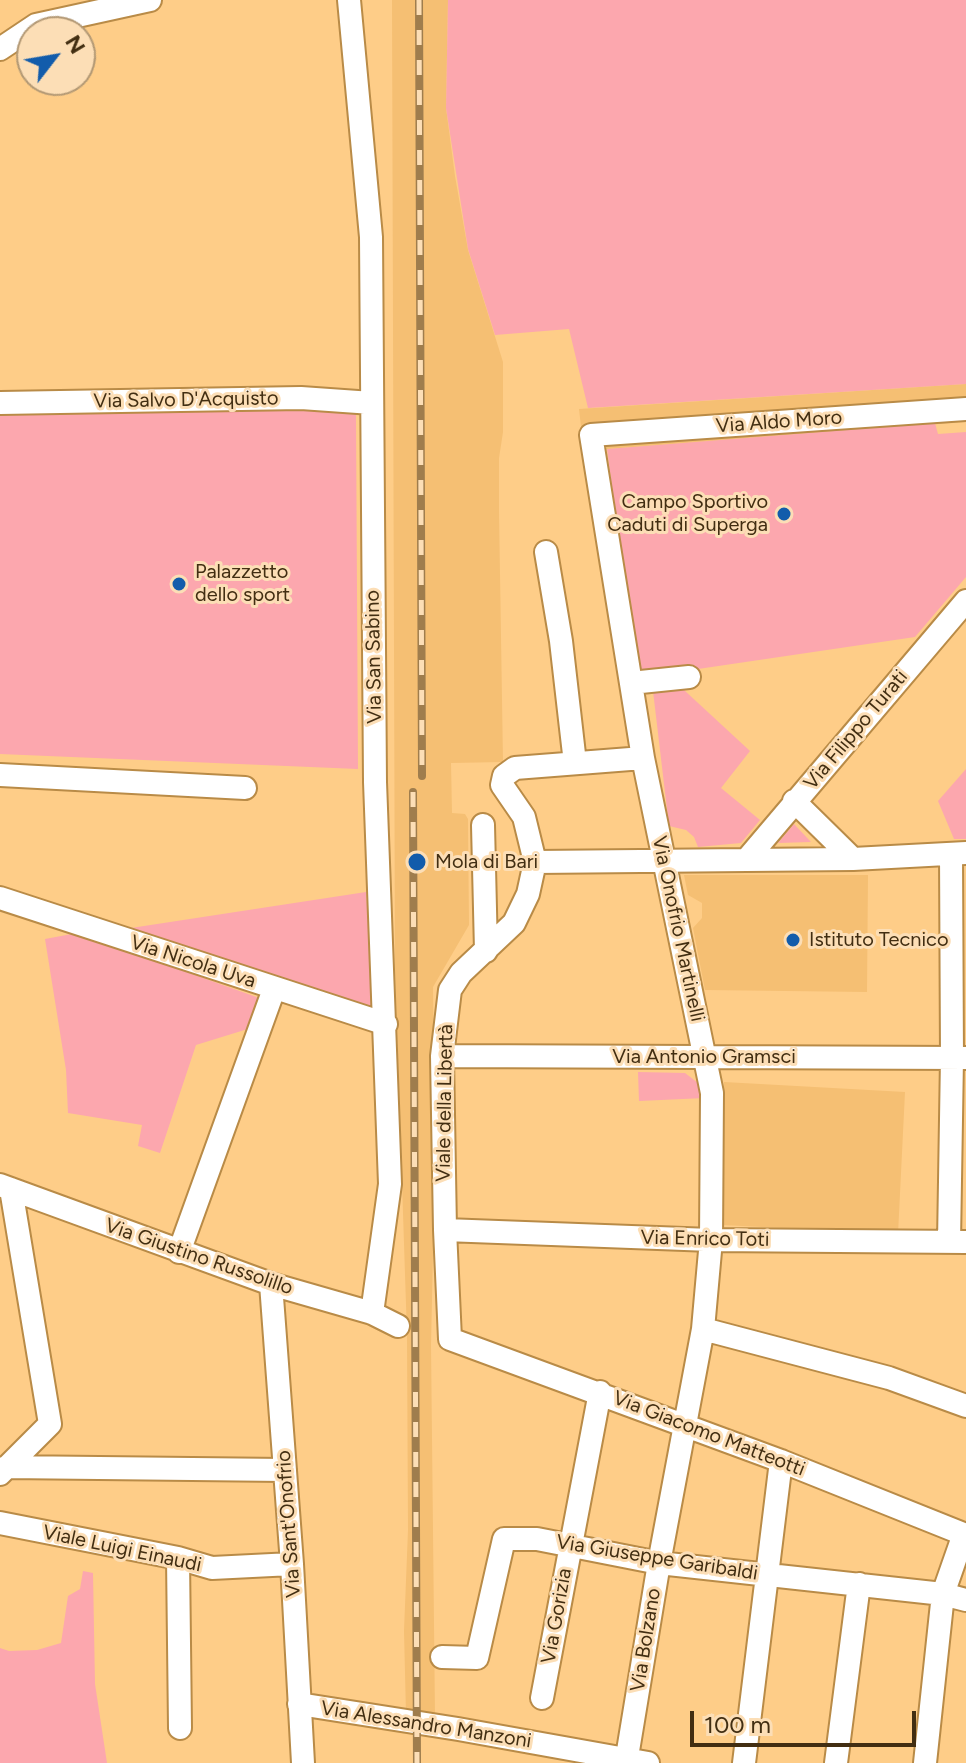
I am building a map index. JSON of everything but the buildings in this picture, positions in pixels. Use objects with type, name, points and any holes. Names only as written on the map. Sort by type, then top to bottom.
[{"type":"street","points":[[0,49],[36,25],[150,0]]},
{"type":"street","name":"Via San Sabino","points":[[349,0],[371,237],[375,782],[390,1184],[372,1313]]},
{"type":"street","name":"Via Salvo D'Acquisto","points":[[0,403],[301,398],[372,403]]},
{"type":"street","name":"Via Aldo Moro","points":[[591,435],[966,409]]},
{"type":"street","name":"Via Onofrio Martinelli","points":[[591,435],[643,758],[712,1093],[711,1240],[703,1329],[686,1425]]},
{"type":"street","points":[[546,552],[561,641],[575,763],[643,758]]},
{"type":"street","name":"Via Filippo Turati","points":[[747,859],[966,601]]},
{"type":"street","points":[[631,683],[689,677]]},
{"type":"street","name":"Viale della Libertà","points":[[450,1339],[442,1056],[450,990],[461,973],[514,923],[528,894],[535,862],[524,817],[502,785],[504,776],[515,768],[575,763]]},
{"type":"street","points":[[0,775],[245,788]]},
{"type":"street","points":[[794,801],[853,859]]},
{"type":"street","points":[[483,825],[486,951]]},
{"type":"street","points":[[535,862],[853,859],[959,854],[957,1242]]},
{"type":"street","name":"Via Nicola Uva","points":[[0,898],[386,1024]]},
{"type":"street","points":[[179,1252],[274,989]]},
{"type":"street","name":"Via Antonio Gramsci","points":[[442,1056],[959,1058]]},
{"type":"street","points":[[3,1470],[50,1424],[6,1187]]},
{"type":"street","name":"Via Giustino Russolillo","points":[[6,1187],[271,1284],[372,1313],[398,1326]]},
{"type":"street","name":"Via Enrico Toti","points":[[445,1230],[711,1240],[957,1242]]},
{"type":"street","name":"Via Sant'Onofrio","points":[[271,1284],[303,1763]]},
{"type":"street","points":[[703,1329],[889,1378],[966,1406]]},
{"type":"street","name":"Via Giacomo Matteotti","points":[[450,1339],[600,1392],[965,1534]]},
{"type":"street","name":"Via Gorizia","points":[[542,1698],[600,1392]]},
{"type":"street","name":"Via Bolzano","points":[[633,1762],[659,1563],[686,1425]]},
{"type":"street","points":[[744,1763],[781,1461]]},
{"type":"street","points":[[3,1470],[285,1470]]},
{"type":"street","name":"Viale Luigi Einaudi","points":[[0,1523],[178,1558],[212,1568],[292,1564]]},
{"type":"street","points":[[925,1763],[943,1594],[965,1534]]},
{"type":"street","name":"Via Giuseppe Garibaldi","points":[[442,1657],[477,1658],[504,1539],[537,1539],[659,1563],[943,1594],[966,1600]]},
{"type":"street","points":[[178,1558],[180,1728]]},
{"type":"street","points":[[836,1763],[859,1584]]},
{"type":"street","name":"Via Alessandro Manzoni","points":[[299,1704],[633,1762]]},
{"type":"shaded area","points":[[392,0],[448,0],[446,108],[455,176],[468,250],[503,362],[499,512],[503,762],[451,763],[452,813],[465,814],[468,819],[469,925],[433,987],[435,1162],[431,1345],[435,1717],[406,1714],[407,1335],[395,969]]},
{"type":"shaded area","points":[[448,0],[966,0],[966,384],[588,408],[569,329],[495,335],[468,249],[446,108]]},
{"type":"shaded area","points":[[966,384],[966,422],[607,449],[583,444],[579,409]]},
{"type":"shaded area","name":"Palazzetto dello sport","points":[[138,407],[142,412],[152,407],[324,408],[356,414],[358,769],[0,754],[0,411]]},
{"type":"shaded area","name":"Campo Sportivo Caduti di Superga","points":[[935,423],[938,434],[966,432],[966,577],[915,637],[637,678],[607,449]]},
{"type":"shaded area","points":[[684,690],[750,751],[721,788],[760,820],[741,843],[698,847],[694,837],[686,830],[669,826],[653,691]]},
{"type":"shaded area","points":[[966,769],[966,839],[954,839],[938,801]]},
{"type":"shaded area","points":[[794,824],[811,842],[778,843]]},
{"type":"shaded area","points":[[684,875],[868,875],[867,992],[705,990],[693,928],[702,918],[702,903],[688,895]]},
{"type":"shaded area","points":[[366,892],[375,1011],[131,928]]},
{"type":"shaded area","points":[[77,933],[262,999],[251,1028],[196,1045],[160,1153],[138,1146],[142,1125],[68,1113],[66,1070],[45,939]]},
{"type":"shaded area","points":[[638,1072],[685,1073],[702,1086],[705,1098],[639,1101]]},
{"type":"shaded area","points":[[724,1082],[905,1092],[898,1234],[723,1225]]},
{"type":"shaded area","points":[[83,1571],[93,1573],[95,1684],[107,1763],[0,1763],[0,1648],[9,1651],[37,1650],[61,1643],[68,1596],[80,1589]]},
{"type":"railway","points":[[419,0],[422,776]]},
{"type":"railway","points":[[413,792],[417,1763]]},
{"type":"place","name":"Campo Sportivo Caduti di Superga","points":[[784,514]]},
{"type":"place","name":"Palazzetto dello sport","points":[[179,584]]},
{"type":"place","name":"Mola di Bari","points":[[417,862]]},
{"type":"place","name":"Istituto Tecnico","points":[[793,940]]}]
